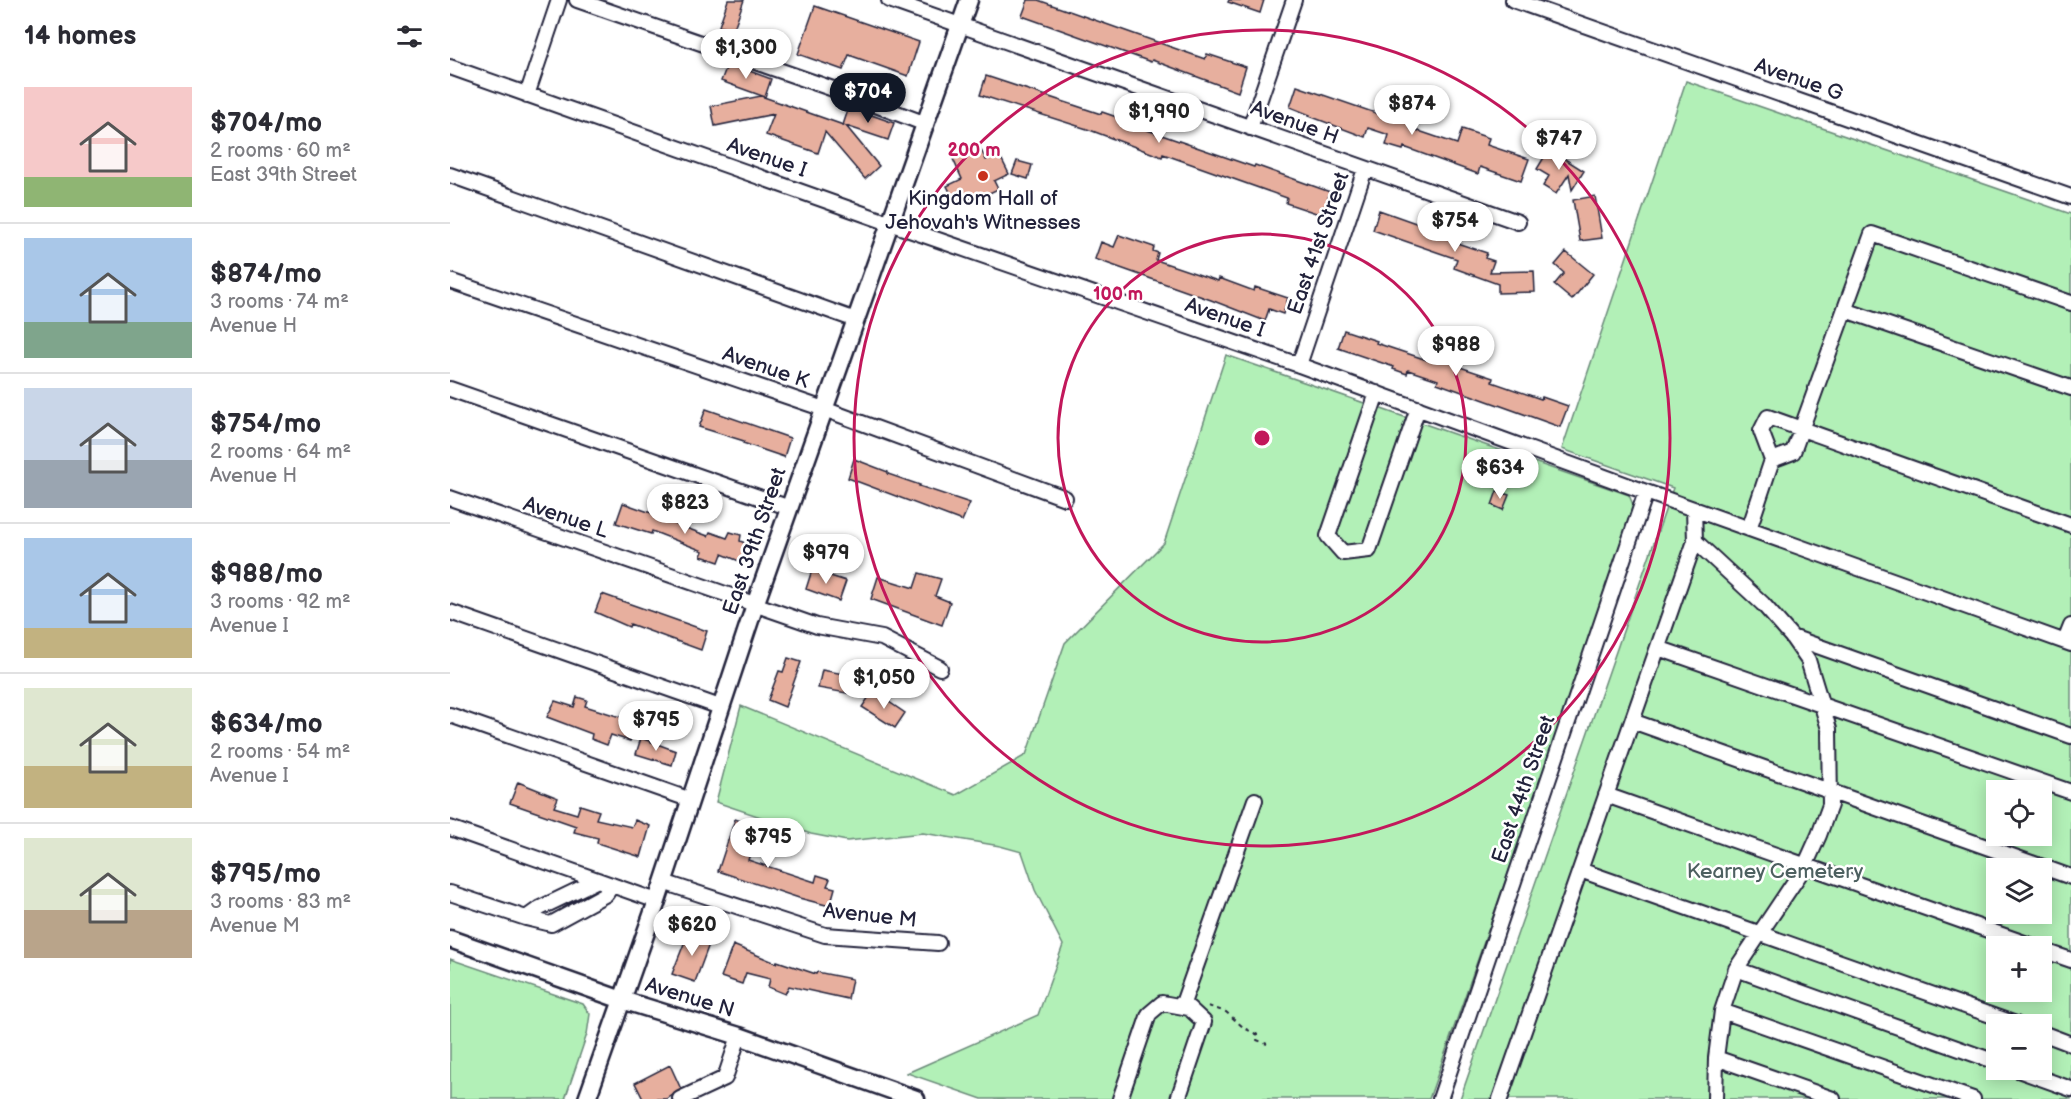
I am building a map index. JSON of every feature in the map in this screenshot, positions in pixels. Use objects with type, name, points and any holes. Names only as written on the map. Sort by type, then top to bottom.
[{"type":"main road","name":"East 39th Street","points":[[587,1099],[657,901],[755,604],[892,224],[969,0]]},
{"type":"main road","name":"Avenue N","points":[[450,939],[622,1000],[739,1036],[913,1099]]},
{"type":"street","points":[[527,95],[559,0]]},
{"type":"street","points":[[577,0],[836,90],[926,124]]},
{"type":"street","name":"Avenue H","points":[[889,0],[1518,222]]},
{"type":"street","points":[[1250,128],[1294,0]]},
{"type":"street","name":"Avenue G","points":[[1513,0],[2071,197]]},
{"type":"street","name":"Avenue I","points":[[450,67],[1299,365],[1646,492],[2068,642]]},
{"type":"street","name":"East 41st Street","points":[[1299,365],[1365,169]]},
{"type":"street","points":[[450,175],[856,320]]},
{"type":"street","points":[[1772,460],[1793,452],[1872,234],[2071,303]]},
{"type":"street","name":"Avenue K","points":[[450,281],[824,409],[1065,498]]},
{"type":"street","points":[[1845,310],[2071,388]]},
{"type":"street","points":[[450,389],[790,507]]},
{"type":"street","points":[[1377,393],[1328,536],[1343,553],[1369,550],[1418,408]]},
{"type":"street","points":[[1749,529],[1772,460],[1761,431],[1768,417],[2071,525]]},
{"type":"street","name":"East 44th Street","points":[[1440,1099],[1646,492]]},
{"type":"street","name":"Avenue L","points":[[450,498],[817,626],[882,638],[940,668]]},
{"type":"street","points":[[1500,1099],[1695,541],[1694,509]]},
{"type":"street","points":[[1695,541],[1763,604],[1792,637],[1808,660],[1829,729],[1830,805],[1805,866],[1736,969],[1722,1011],[1716,1058],[1715,1099]]},
{"type":"street","points":[[450,612],[720,707]]},
{"type":"street","points":[[2068,642],[2071,626]]},
{"type":"street","points":[[1792,637],[2071,736]]},
{"type":"street","points":[[1658,648],[2071,792]]},
{"type":"street","points":[[450,715],[691,800]]},
{"type":"street","points":[[1632,721],[2071,877]]},
{"type":"street","points":[[1606,795],[2004,936]]},
{"type":"street","points":[[1182,1006],[1255,800]]},
{"type":"street","points":[[450,828],[657,901]]},
{"type":"street","points":[[1580,870],[1988,1014]]},
{"type":"street","points":[[526,918],[540,908],[598,880]]},
{"type":"street","name":"Avenue M","points":[[663,882],[825,935],[938,943]]},
{"type":"street","points":[[450,893],[551,924],[606,894],[612,885]]},
{"type":"street","points":[[2052,953],[2071,960]]},
{"type":"street","points":[[1736,969],[1986,1058]]},
{"type":"street","points":[[1120,1099],[1149,1014],[1162,1003],[1189,1008],[1204,1022],[1178,1099]]},
{"type":"street","points":[[1722,1011],[1973,1099]]},
{"type":"street","points":[[680,1099],[726,1078],[739,1036]]},
{"type":"street","points":[[2052,1037],[2071,1044]]},
{"type":"street","points":[[1716,1058],[1833,1099]]},
{"type":"street","points":[[2046,1080],[2071,1089]]},
{"type":"path","points":[[1202,1004],[1226,1012],[1244,1028],[1258,1035],[1257,1040],[1267,1044]]},
{"type":"green space","name":"Kearney Cemetery","points":[[1686,81],[2071,214],[2071,1099],[1460,1099],[1673,488],[1562,449]]},
{"type":"green space","points":[[1226,355],[1629,495],[1634,507],[1631,522],[1429,1099],[982,1099],[907,1073],[1038,1015],[1063,945],[1035,890],[1022,852],[923,833],[847,841],[811,834],[716,802],[741,706],[956,795],[1026,755],[1065,643],[1164,543]]},
{"type":"green space","points":[[450,959],[583,1004],[590,1014],[587,1034],[565,1099],[450,1099]]},
{"type":"building","points":[[728,0],[744,0],[733,31],[719,26]]},
{"type":"building","points":[[1028,0],[1038,0],[1205,59],[1207,54],[1246,67],[1238,92],[1022,16]]},
{"type":"building","points":[[1229,0],[1264,0],[1260,13],[1228,2]]},
{"type":"building","points":[[815,6],[919,42],[908,76],[849,55],[843,70],[798,54]]},
{"type":"building","points":[[728,63],[771,79],[765,97],[721,81]]},
{"type":"building","points":[[986,76],[1101,114],[1102,112],[1131,122],[1130,124],[1330,192],[1322,215],[1286,203],[1287,198],[1163,154],[1162,157],[1087,129],[980,95]]},
{"type":"building","points":[[1297,86],[1384,116],[1384,114],[1412,123],[1410,128],[1457,144],[1462,129],[1489,138],[1487,145],[1529,159],[1521,181],[1480,167],[1478,174],[1404,147],[1403,150],[1386,145],[1389,135],[1368,128],[1365,137],[1309,116],[1290,107]]},
{"type":"building","points":[[761,96],[846,126],[879,166],[865,179],[825,132],[818,153],[766,135],[774,114],[715,126],[711,106]]},
{"type":"building","points":[[849,107],[894,123],[888,140],[843,125]]},
{"type":"building","name":"Kingdom Hall of Jehovah's Witnesses","points":[[979,146],[986,160],[999,154],[1009,174],[994,181],[998,189],[977,199],[975,196],[957,205],[947,186],[962,179],[953,159]]},
{"type":"building","points":[[1549,149],[1584,171],[1572,190],[1569,174],[1556,194],[1543,186],[1549,176],[1537,169]]},
{"type":"building","points":[[1017,161],[1032,165],[1028,179],[1012,174]]},
{"type":"building","points":[[1595,196],[1602,238],[1580,241],[1573,200]]},
{"type":"building","points":[[1379,210],[1458,238],[1457,243],[1487,253],[1485,258],[1494,261],[1490,272],[1534,271],[1535,292],[1498,293],[1498,284],[1454,268],[1457,259],[1373,230]]},
{"type":"building","points":[[1119,235],[1154,247],[1153,251],[1158,253],[1156,260],[1218,281],[1219,278],[1254,291],[1255,287],[1288,298],[1283,314],[1269,309],[1265,321],[1095,259],[1101,242],[1114,247]]},
{"type":"building","points":[[1566,252],[1593,274],[1572,300],[1554,285],[1564,273],[1555,265]]},
{"type":"building","points":[[1344,330],[1427,360],[1429,355],[1441,359],[1447,344],[1463,349],[1457,366],[1493,378],[1492,382],[1568,406],[1560,427],[1437,383],[1438,380],[1408,370],[1407,374],[1393,369],[1394,367],[1338,348]]},
{"type":"building","points":[[706,409],[790,438],[784,457],[699,427]]},
{"type":"building","points":[[854,459],[919,486],[970,503],[962,521],[848,478]]},
{"type":"building","points":[[1497,491],[1509,495],[1503,510],[1492,505]]},
{"type":"building","points":[[623,503],[708,536],[710,532],[727,538],[730,532],[741,535],[740,541],[750,545],[744,563],[722,554],[719,562],[701,556],[703,551],[652,531],[651,534],[616,523]]},
{"type":"building","points":[[812,570],[846,581],[839,601],[806,589]]},
{"type":"building","points":[[919,573],[941,579],[935,596],[950,602],[942,625],[871,599],[878,577],[914,588]]},
{"type":"building","points":[[602,594],[707,631],[701,650],[630,624],[629,627],[595,612]]},
{"type":"building","points":[[788,658],[801,662],[785,707],[768,700],[779,671],[783,672]]},
{"type":"building","points":[[822,670],[855,676],[852,694],[818,688]]},
{"type":"building","points":[[873,691],[905,713],[895,728],[862,707]]},
{"type":"building","points":[[577,697],[587,700],[585,706],[636,722],[630,741],[611,735],[607,745],[591,739],[592,734],[547,717],[555,701],[574,707]]},
{"type":"building","points":[[641,738],[676,751],[672,765],[636,754]]},
{"type":"building","points":[[518,782],[558,798],[554,807],[577,814],[580,805],[599,811],[596,819],[632,827],[635,820],[650,826],[641,857],[597,843],[598,838],[574,832],[576,826],[510,803]]},
{"type":"building","points":[[735,819],[759,828],[748,860],[815,882],[817,875],[830,879],[827,886],[835,888],[830,906],[718,871]]},
{"type":"building","points":[[689,931],[711,939],[695,982],[672,974]]},
{"type":"building","points":[[733,945],[776,963],[777,961],[816,974],[817,972],[852,979],[848,999],[789,986],[785,994],[768,987],[770,979],[746,973],[742,984],[721,977]]},
{"type":"building","points":[[670,1065],[681,1089],[667,1099],[643,1099],[635,1083]]},
{"type":"place","name":"Kingdom Hall of Jehovah's Witnesses","points":[[983,176]]}]
